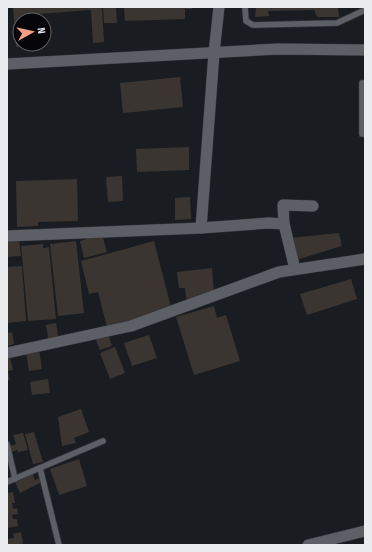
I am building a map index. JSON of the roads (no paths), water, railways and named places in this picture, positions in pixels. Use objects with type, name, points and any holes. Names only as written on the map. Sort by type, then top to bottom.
[{"type":"street","points":[[201,228],[214,53],[219,7]]},
{"type":"street","points":[[7,64],[278,49],[365,50]]},
{"type":"street","points":[[295,269],[284,224],[283,205],[313,206]]},
{"type":"street","points":[[7,236],[284,224]]},
{"type":"street","points":[[7,353],[131,326],[271,275],[295,269],[365,259]]},
{"type":"street","points":[[308,545],[365,531]]},
{"type":"lane","points":[[245,7],[246,21],[253,24],[337,23],[365,10]]},
{"type":"lane","points":[[365,83],[362,83],[362,134],[365,134]]},
{"type":"lane","points":[[7,482],[103,441]]},
{"type":"lane","points":[[7,444],[15,479]]},
{"type":"lane","points":[[40,468],[59,545]]}]
